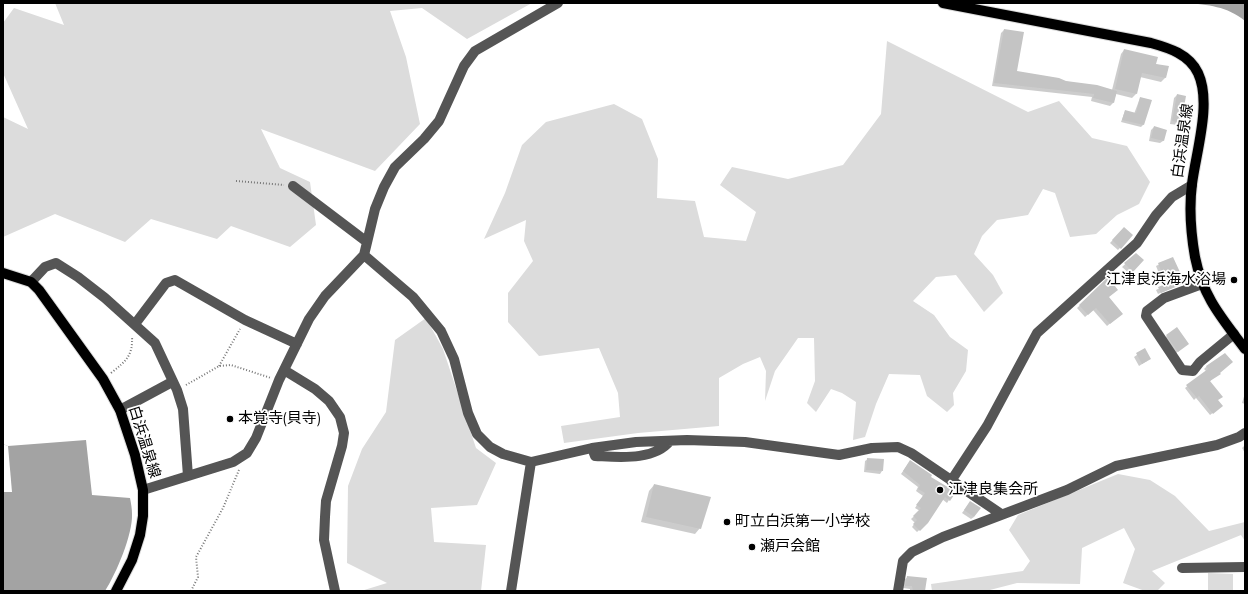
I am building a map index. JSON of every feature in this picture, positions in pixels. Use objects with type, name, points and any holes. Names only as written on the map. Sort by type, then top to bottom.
[{"type":"main road","name":"白浜温泉線","points":[[943,3],[1151,43],[1169,48],[1185,56],[1198,73],[1204,97],[1192,185],[1191,214],[1195,255],[1202,284],[1214,309],[1245,349]]},
{"type":"main road","points":[[3,273],[31,282]]},
{"type":"main road","name":"白浜温泉線","points":[[31,282],[43,295],[103,379],[120,410],[135,455],[142,490],[143,516],[140,535],[132,560],[116,591]]},
{"type":"street","points":[[142,490],[233,462],[246,453],[256,438],[279,380],[309,319],[325,296],[364,255],[375,209],[384,187],[395,167],[424,139],[439,121],[464,66],[475,51],[558,3]]},
{"type":"street","points":[[951,480],[987,426],[1037,333],[1136,243],[1172,197],[1192,185]]},
{"type":"street","points":[[293,186],[367,242]]},
{"type":"street","points":[[364,255],[413,297],[441,331],[454,359],[468,413],[477,434],[490,447],[503,454],[531,462],[592,448],[636,442],[670,441],[744,442],[839,455],[872,448],[898,447],[912,453],[1001,514]]},
{"type":"street","points":[[31,282],[45,267],[56,263],[78,277],[136,324],[155,343],[175,386],[183,409],[188,476]]},
{"type":"street","points":[[136,324],[166,283],[175,280],[245,320],[297,344]]},
{"type":"street","points":[[1202,284],[1164,298],[1147,311],[1146,316],[1182,370],[1193,371],[1200,362],[1234,334]]},
{"type":"street","points":[[284,370],[315,388],[329,401],[340,417],[344,434],[326,501],[324,517],[324,540],[335,591]]},
{"type":"street","points":[[120,410],[175,386]]},
{"type":"street","points":[[898,591],[903,561],[912,552],[943,537],[1067,490],[1116,466],[1217,445],[1239,437],[1245,433]]},
{"type":"street","points":[[512,591],[531,462]]},
{"type":"street","points":[[1182,568],[1245,567]]},
{"type":"path","points":[[236,181],[293,186]]},
{"type":"path","points":[[219,366],[245,320]]},
{"type":"path","points":[[103,379],[120,365],[129,355],[132,349],[131,329],[136,324]]},
{"type":"path","points":[[175,386],[219,366],[231,364],[279,380]]},
{"type":"path","points":[[191,591],[198,577],[196,557],[223,508],[246,453]]},
{"type":"shaded area","points":[[55,3],[532,3],[467,39],[422,8],[390,11],[406,57],[420,124],[375,171],[261,129],[280,168],[310,182],[316,225],[290,247],[231,226],[217,239],[151,219],[125,242],[55,214],[3,237],[3,117],[28,129],[3,73],[3,23],[14,8],[64,25]]},
{"type":"shaded area","points":[[1186,3],[1245,3],[1245,21],[1224,9]]},
{"type":"shaded area","points":[[887,41],[1028,112],[1059,101],[1092,138],[1127,146],[1150,182],[1139,204],[1117,215],[1096,234],[1070,237],[1055,193],[1043,189],[1028,215],[997,220],[982,236],[974,254],[993,275],[1003,293],[984,312],[956,275],[936,277],[913,301],[934,315],[950,337],[968,350],[966,371],[953,393],[954,405],[947,412],[927,396],[920,375],[889,374],[876,404],[865,437],[853,440],[856,402],[842,393],[831,389],[816,412],[807,403],[815,381],[814,338],[798,338],[775,371],[765,401],[766,371],[760,357],[743,364],[719,378],[719,426],[638,433],[564,443],[561,426],[620,417],[618,393],[599,348],[539,356],[508,322],[508,293],[533,261],[524,241],[526,220],[484,239],[505,193],[522,145],[546,122],[614,104],[642,119],[658,159],[657,198],[695,201],[704,237],[746,241],[756,212],[720,185],[732,167],[788,179],[843,165],[881,114]]},
{"type":"shaded area","points":[[426,318],[443,349],[476,448],[496,463],[477,505],[431,508],[434,542],[486,545],[481,591],[361,591],[387,583],[347,563],[348,486],[362,449],[386,412],[395,340]]},
{"type":"shaded area","points":[[86,440],[92,495],[130,498],[131,504],[132,522],[127,543],[109,584],[105,591],[3,591],[3,444],[8,446]]},
{"type":"shaded area","points":[[1118,474],[1150,480],[1175,496],[1209,531],[1245,522],[1245,541],[1241,535],[1152,571],[1165,583],[1157,591],[1145,591],[1123,583],[1135,549],[1124,528],[1082,548],[1080,584],[1017,583],[986,591],[932,591],[931,584],[1023,571],[1030,561],[1009,530],[1018,515]]},
{"type":"shaded area","points":[[1208,573],[1233,574],[1233,591],[1208,591]]},
{"type":"pier","points":[[3,444],[8,446],[12,492],[3,492]]},
{"type":"building","points":[[1004,29],[1024,32],[1017,71],[1059,78],[1066,81],[1097,85],[1117,91],[1114,103],[1093,98],[1094,94],[994,83]]},
{"type":"building","points":[[1124,49],[1158,57],[1156,64],[1169,66],[1166,78],[1142,73],[1137,94],[1115,89]]},
{"type":"building","points":[[1177,94],[1186,96],[1181,123],[1172,121]]},
{"type":"building","points":[[1140,97],[1152,100],[1144,125],[1122,120],[1125,110],[1136,113]]},
{"type":"building","points":[[1154,126],[1167,130],[1164,141],[1151,138]]},
{"type":"building","points":[[1124,227],[1133,235],[1121,249],[1112,240]]},
{"type":"building","points":[[1136,253],[1144,260],[1133,272],[1124,263]]},
{"type":"building","points":[[1173,257],[1185,283],[1161,293],[1158,287],[1166,284],[1158,263]]},
{"type":"building","points":[[1108,277],[1118,290],[1109,297],[1123,314],[1110,324],[1096,308],[1088,315],[1079,305]]},
{"type":"building","points":[[1177,327],[1189,344],[1178,352],[1166,335]]},
{"type":"building","points":[[1145,348],[1151,359],[1142,364],[1136,353]]},
{"type":"building","points":[[1225,353],[1233,362],[1220,373],[1221,374],[1210,381],[1223,397],[1218,400],[1223,406],[1213,414],[1199,396],[1197,398],[1186,385],[1208,369],[1206,366]]},
{"type":"building","points":[[867,458],[884,459],[883,471],[866,470]]},
{"type":"building","points":[[910,460],[932,475],[931,477],[956,492],[950,501],[945,497],[928,523],[920,531],[913,524],[917,520],[913,516],[921,508],[916,505],[925,493],[918,489],[920,485],[903,471]]},
{"type":"building","points":[[654,484],[711,497],[701,529],[646,517]]},
{"type":"building","points":[[970,501],[981,508],[974,517],[964,510]]},
{"type":"building","points":[[907,576],[927,578],[925,591],[913,591],[912,586],[905,586]]},
{"type":"place","name":"江津良浜海水浴場","points":[[1234,280]]},
{"type":"place","name":"本覚寺(貝寺)","points":[[230,419]]},
{"type":"place","name":"江津良集会所","points":[[940,490]]},
{"type":"place","name":"町立白浜第一小学校","points":[[727,522]]},
{"type":"place","name":"瀬戸会館","points":[[752,547]]}]
